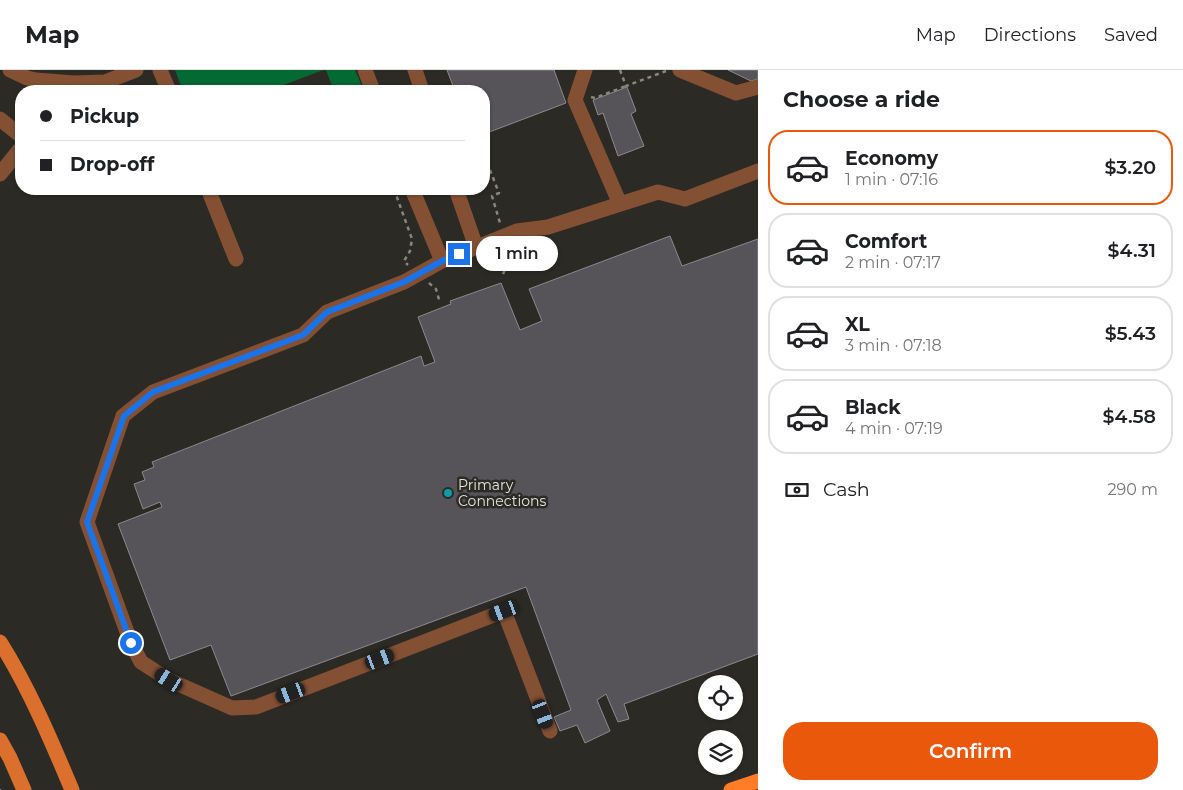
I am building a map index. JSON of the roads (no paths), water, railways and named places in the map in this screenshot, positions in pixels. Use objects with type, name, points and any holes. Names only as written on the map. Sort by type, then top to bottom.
[{"type":"highway","points":[[731,790],[758,781]]},
{"type":"main road","points":[[0,642],[31,699],[72,790]]},
{"type":"main road","points":[[0,740],[24,790]]},
{"type":"street","points":[[10,70],[36,80],[74,83],[106,82],[136,70]]},
{"type":"street","points":[[160,70],[166,85]]},
{"type":"street","points":[[365,70],[371,85]]},
{"type":"street","points":[[415,70],[420,85]]},
{"type":"street","points":[[585,70],[574,100],[620,204]]},
{"type":"street","points":[[680,70],[736,93],[758,87]]},
{"type":"street","points":[[0,119],[15,131]]},
{"type":"street","points":[[0,174],[15,155]]},
{"type":"street","points":[[550,731],[504,611],[256,707],[232,708],[169,680],[142,662],[131,643],[87,522],[124,416],[153,392],[303,335],[327,312],[404,282],[442,261],[516,231],[548,227],[658,192],[685,199],[758,171]]},
{"type":"street","points":[[210,195],[236,259]]},
{"type":"street","points":[[414,195],[442,261]]},
{"type":"street","points":[[458,195],[476,247]]},
{"type":"place","name":"Primary Connections","points":[[448,493]]}]
